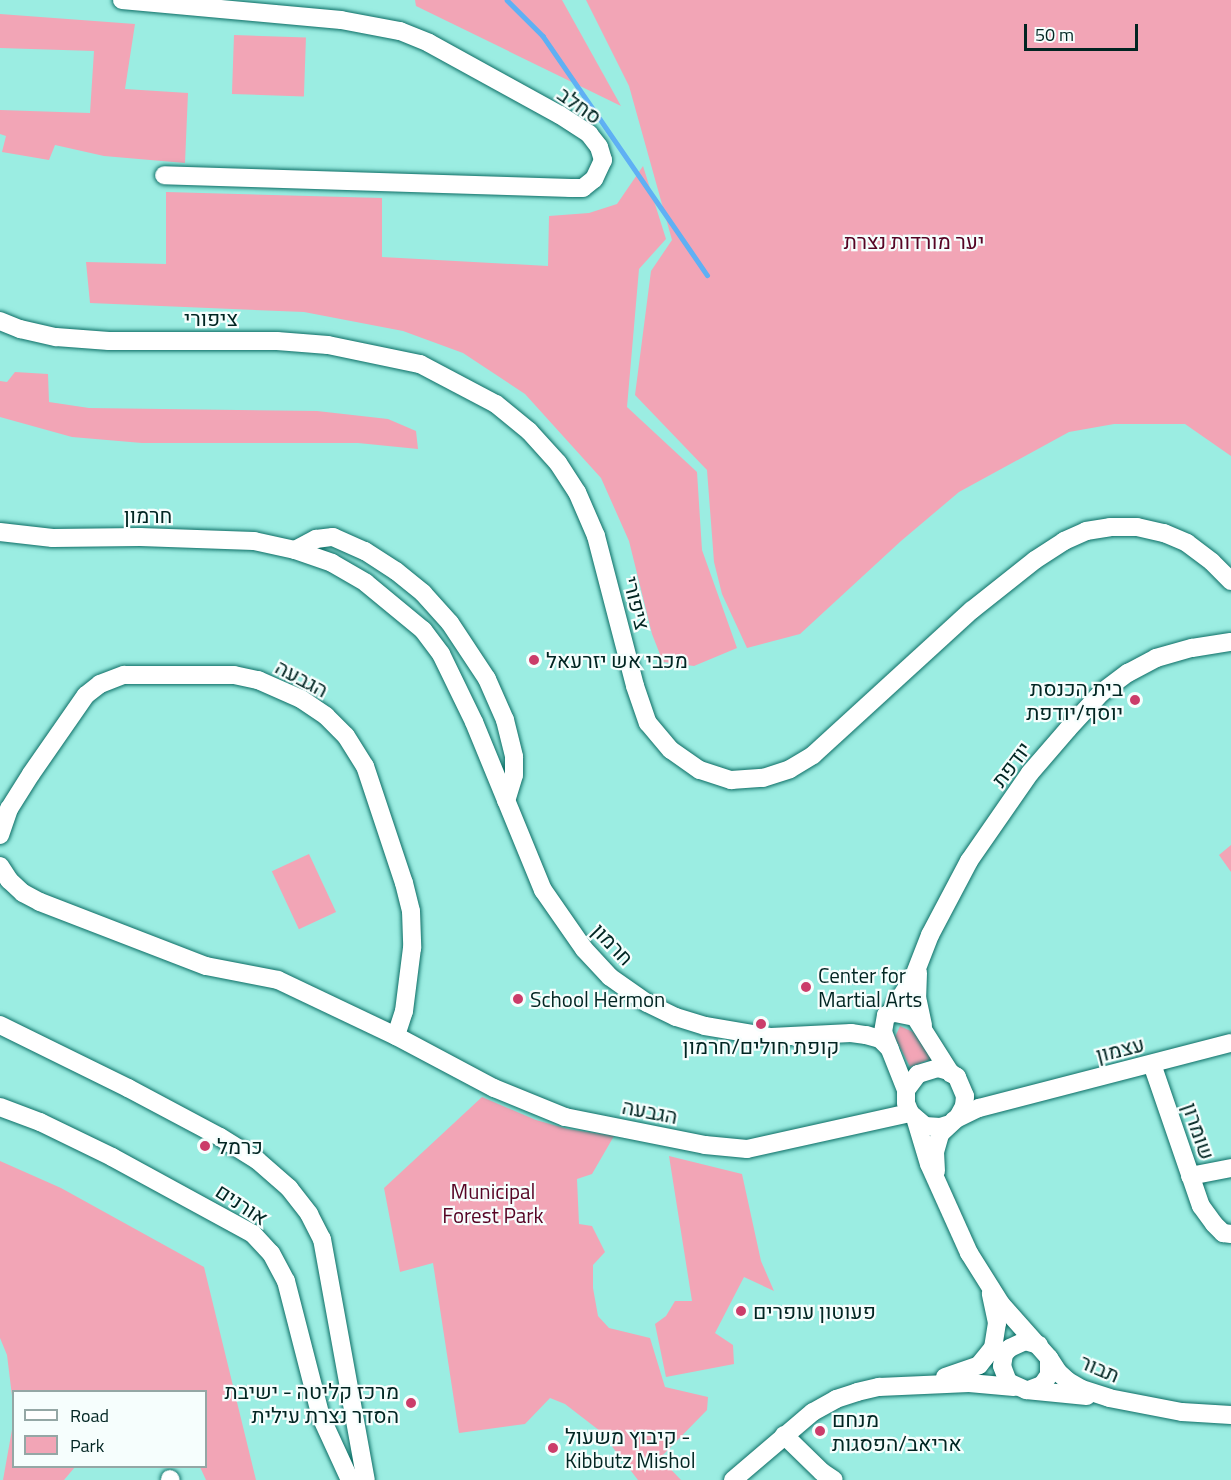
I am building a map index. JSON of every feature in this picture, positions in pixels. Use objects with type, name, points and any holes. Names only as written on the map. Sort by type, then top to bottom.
[{"type":"street","name":"סחלב","points":[[122,0],[340,20],[400,31],[429,43],[561,115],[589,134],[599,147],[603,160],[594,179],[583,188],[570,189],[164,175]]},
{"type":"street","name":"ציפורי","points":[[0,321],[20,329],[56,337],[109,341],[277,341],[328,345],[420,364],[496,404],[529,432],[551,455],[577,492],[596,536],[635,686],[648,723],[671,750],[691,764],[700,770],[732,780],[763,778],[790,769],[813,755],[972,610],[1035,560],[1086,531],[1110,527],[1137,527],[1164,533],[1187,543],[1231,581]]},
{"type":"street","name":"חרמון","points":[[0,532],[53,538],[211,538],[254,541],[295,550],[332,563],[366,583],[423,630],[441,654],[456,681],[543,890],[584,950],[610,977],[647,1003],[676,1017],[705,1026],[771,1037],[866,1035],[879,1039],[890,1049]]},
{"type":"street","points":[[295,550],[316,539],[333,537],[365,551],[396,571],[423,593],[450,623],[487,679],[508,729],[514,757],[514,775],[506,801]]},
{"type":"street","name":"יודפת","points":[[888,1015],[919,965],[930,935],[969,861],[1030,773],[1101,693],[1128,673],[1156,658],[1192,648],[1231,642]]},
{"type":"street","name":"הגבעה","points":[[0,836],[9,809],[31,774],[86,695],[100,684],[124,675],[234,675],[258,680],[301,699],[326,716],[346,736],[365,766],[404,883],[411,911],[412,948],[404,1011],[396,1036]]},
{"type":"street","name":"הגבעה","points":[[0,866],[9,880],[23,893],[40,902],[206,966],[278,980],[396,1036],[494,1088],[565,1117],[728,1149],[747,1149],[913,1117]]},
{"type":"street","name":"יודפת","points":[[919,965],[917,997],[923,1025],[955,1077]]},
{"type":"street","name":"חרמון","points":[[831,1035],[868,1024],[888,1015]]},
{"type":"street","points":[[923,1025],[915,1017],[888,1015],[883,1032],[906,1090],[906,1103],[956,1229],[1001,1304],[1009,1334],[1004,1357],[1003,1375],[1022,1389],[1042,1385],[1049,1375],[1044,1352],[1025,1341],[1017,1343],[1004,1357],[989,1376],[969,1383]]},
{"type":"street","points":[[0,1025],[128,1088],[220,1137],[257,1160],[289,1188],[309,1214],[322,1239],[366,1480]]},
{"type":"street","name":"עצמון","points":[[952,1122],[979,1108],[1231,1043]]},
{"type":"street","name":"שומרון","points":[[1152,1064],[1201,1206],[1210,1220],[1223,1233],[1231,1234]]},
{"type":"street","points":[[906,1090],[911,1081],[928,1069],[938,1068],[955,1077],[965,1096],[964,1106],[940,1134],[937,1144],[936,1182]]},
{"type":"street","name":"עצמון","points":[[955,1077],[979,1095],[1019,1097]]},
{"type":"street","name":"אורנים","points":[[0,1107],[40,1122],[112,1156],[253,1234],[271,1253],[286,1281],[321,1417],[350,1480]]},
{"type":"street","points":[[913,1117],[926,1126],[940,1127],[952,1122]]},
{"type":"street","points":[[1191,1176],[1231,1168]]},
{"type":"street","points":[[733,1480],[784,1434],[836,1399],[868,1389],[908,1385],[965,1372],[986,1358],[993,1348],[997,1323],[990,1287]]},
{"type":"street","name":"תבור","points":[[1001,1304],[1044,1352],[1058,1372],[1082,1389],[1121,1401]]},
{"type":"street","name":"תבור","points":[[908,1385],[969,1383],[1121,1401]]},
{"type":"street","points":[[1121,1401],[1182,1412],[1231,1415]]},
{"type":"street","points":[[784,1434],[822,1472],[834,1480]]},
{"type":"green space","points":[[415,0],[562,0],[621,106],[416,6]]},
{"type":"green space","name":"יער מורדות נצרת","points":[[586,0],[1231,0],[1231,456],[1185,424],[1114,424],[1069,432],[959,492],[901,541],[800,634],[747,648],[722,594],[714,562],[707,470],[635,395],[651,271],[672,240],[629,86]]},
{"type":"green space","points":[[0,14],[135,24],[125,89],[188,93],[185,163],[104,156],[55,145],[49,160],[2,152],[6,136],[0,134],[0,110],[90,113],[94,51],[0,48]]},
{"type":"green space","points":[[234,35],[306,38],[304,96],[232,94]]},
{"type":"green space","points":[[643,166],[666,239],[639,269],[627,407],[697,472],[702,550],[737,648],[694,666],[663,662],[652,634],[629,541],[601,478],[525,394],[463,353],[403,331],[304,312],[90,303],[86,262],[166,264],[166,192],[382,198],[382,257],[548,266],[549,216],[589,213],[617,204]]},
{"type":"green space","points":[[15,372],[48,374],[49,402],[89,408],[317,411],[388,419],[416,431],[418,449],[358,443],[142,443],[72,437],[0,417],[0,381],[7,382]]},
{"type":"green space","points":[[1231,845],[1231,872],[1219,855]]},
{"type":"green space","points":[[309,854],[336,912],[299,929],[272,871]]},
{"type":"green space","points":[[900,1026],[913,1032],[931,1059],[910,1067],[895,1037]]},
{"type":"green space","name":"Municipal Forest Park","points":[[482,1097],[536,1120],[568,1129],[614,1136],[592,1174],[577,1179],[579,1224],[592,1226],[605,1252],[593,1265],[593,1288],[598,1316],[609,1328],[650,1338],[665,1387],[708,1397],[707,1410],[660,1458],[681,1480],[638,1480],[600,1431],[565,1404],[550,1398],[525,1424],[459,1433],[433,1263],[400,1272],[384,1188]]},
{"type":"green space","points":[[669,1156],[742,1174],[761,1261],[774,1291],[744,1277],[715,1333],[733,1345],[734,1364],[666,1377],[655,1324],[666,1316],[675,1301],[692,1301]]},
{"type":"green space","points":[[0,1161],[61,1188],[204,1267],[256,1480],[206,1480],[200,1468],[207,1468],[207,1390],[12,1390],[12,1396],[7,1355],[0,1338]]},
{"type":"green space","points":[[12,1430],[12,1468],[74,1468],[64,1480],[3,1480]]},
{"type":"waterway","points":[[507,0],[543,36],[707,275]]},
{"type":"place","name":"מכבי אש יזרעאל","points":[[534,660]]},
{"type":"place","name":"בית הכנסת יוסף/יודפת","points":[[1135,700]]},
{"type":"place","name":"Center for Martial Arts","points":[[806,987]]},
{"type":"place","name":"School Hermon","points":[[518,999]]},
{"type":"place","name":"קופת חולים/חרמון","points":[[761,1024]]},
{"type":"place","name":"כרמל","points":[[205,1146]]},
{"type":"place","name":"פעוטון עופרים","points":[[741,1311]]},
{"type":"place","name":"מרכז קליטה - ישיבת הסדר נצרת עילית","points":[[411,1403]]},
{"type":"place","name":"מנחם אריאב/הפסגות","points":[[820,1431]]},
{"type":"place","name":"קיבוץ משעול - Kibbutz Mishol","points":[[553,1448]]}]
